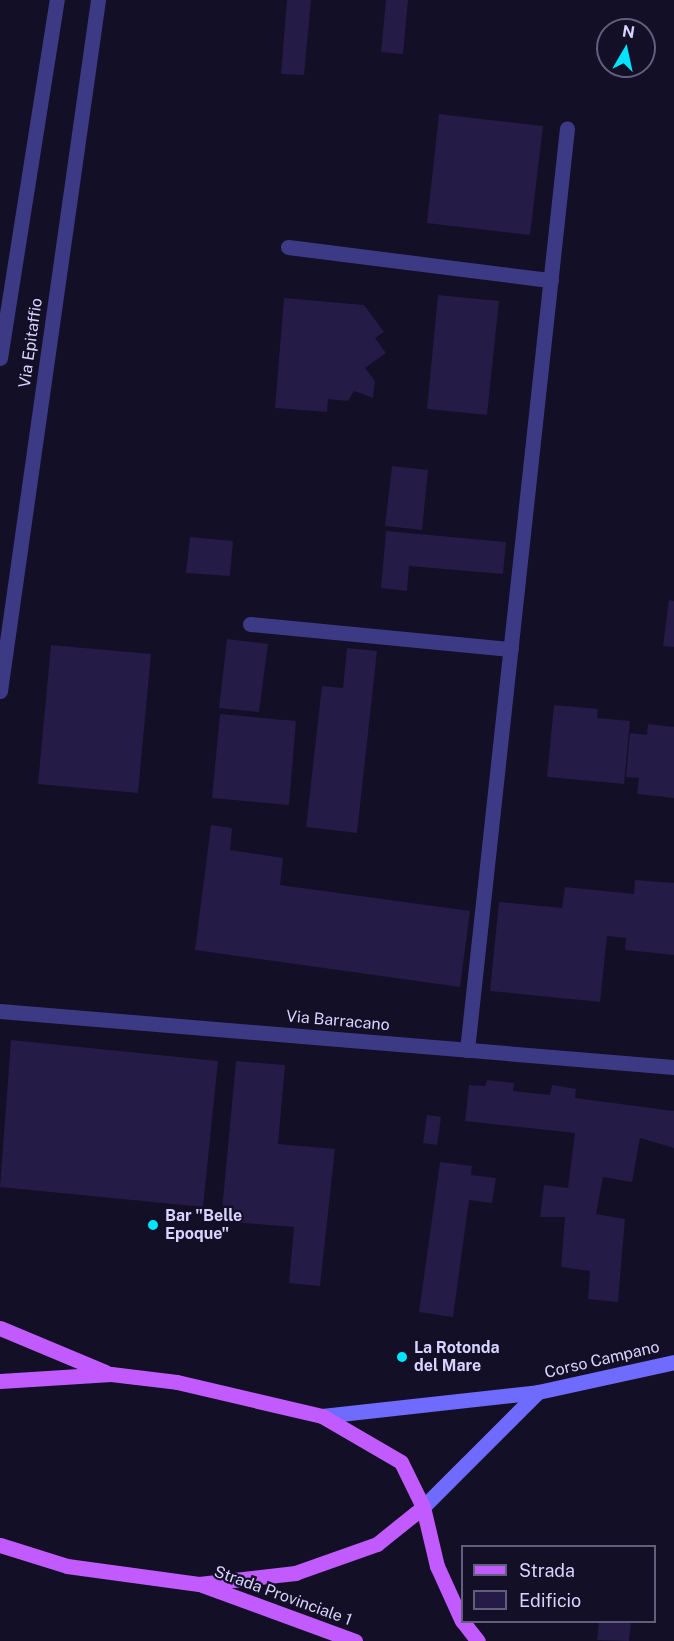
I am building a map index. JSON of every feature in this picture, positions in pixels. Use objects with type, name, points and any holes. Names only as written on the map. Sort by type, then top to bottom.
[{"type":"main road","points":[[0,1328],[111,1374]]},
{"type":"main road","name":"Corso Campano","points":[[321,1416],[538,1392],[674,1362]]},
{"type":"main road","points":[[0,1381],[111,1374],[177,1382],[321,1416],[401,1462],[423,1507],[437,1566],[461,1617]]},
{"type":"main road","points":[[2,1548],[67,1566],[199,1584],[295,1573],[377,1544],[423,1507],[538,1392]]},
{"type":"main road","name":"Strada Provinciale 1","points":[[199,1584],[355,1641]]},
{"type":"main road","points":[[464,1623],[478,1641]]},
{"type":"street","name":"Via Epitaffio","points":[[0,358],[57,0]]},
{"type":"street","name":"Via Epitaffio","points":[[0,691],[98,0]]},
{"type":"street","points":[[467,1050],[567,128]]},
{"type":"street","points":[[288,247],[551,280]]},
{"type":"street","points":[[250,624],[511,649]]},
{"type":"street","name":"Via Barracano","points":[[0,1011],[674,1067]]},
{"type":"building","points":[[287,0],[311,0],[304,75],[281,74]]},
{"type":"building","points":[[386,0],[408,0],[403,54],[381,52]]},
{"type":"building","points":[[439,114],[543,126],[530,235],[427,223]]},
{"type":"building","points":[[438,295],[499,301],[487,415],[427,409]]},
{"type":"building","points":[[284,298],[364,305],[384,332],[375,338],[386,353],[365,368],[375,381],[373,398],[354,391],[348,401],[328,399],[327,412],[275,408]]},
{"type":"building","points":[[392,466],[428,470],[422,530],[385,526]]},
{"type":"building","points":[[386,531],[506,542],[503,574],[409,566],[407,591],[381,588]]},
{"type":"building","points":[[190,537],[233,541],[230,576],[186,573]]},
{"type":"building","points":[[669,600],[674,601],[674,647],[663,646]]},
{"type":"building","points":[[227,639],[268,644],[259,712],[219,708]]},
{"type":"building","points":[[51,645],[151,654],[138,793],[38,784]]},
{"type":"building","points":[[347,648],[377,651],[357,833],[306,827],[322,686],[343,688]]},
{"type":"building","points":[[554,705],[598,709],[597,718],[630,721],[624,784],[547,777]]},
{"type":"building","points":[[220,714],[296,721],[289,805],[212,798]]},
{"type":"building","points":[[648,724],[674,727],[674,798],[637,794],[639,778],[626,777],[630,733],[647,735]]},
{"type":"building","points":[[211,825],[232,828],[230,850],[283,858],[280,885],[470,911],[460,987],[195,950]]},
{"type":"building","points":[[635,880],[674,883],[674,955],[625,950],[626,938],[607,936],[600,1002],[490,991],[499,902],[562,908],[565,887],[634,894]]},
{"type":"building","points":[[11,1040],[218,1061],[203,1207],[0,1187]]},
{"type":"building","points":[[236,1061],[285,1065],[278,1144],[335,1149],[320,1286],[289,1283],[294,1227],[221,1221]]},
{"type":"building","points":[[487,1080],[514,1083],[513,1091],[550,1095],[552,1085],[576,1089],[575,1098],[674,1111],[674,1148],[640,1138],[632,1182],[603,1177],[596,1214],[625,1219],[618,1302],[588,1299],[590,1271],[561,1267],[565,1217],[540,1217],[544,1185],[568,1188],[575,1133],[465,1121],[469,1085],[485,1086]]},
{"type":"building","points":[[427,1115],[441,1117],[437,1145],[423,1143]]},
{"type":"building","points":[[440,1162],[472,1166],[471,1175],[496,1178],[492,1203],[469,1200],[453,1317],[419,1312]]},
{"type":"building","points":[[599,1623],[631,1623],[629,1641],[597,1640]]},
{"type":"place","name":"Bar \"Belle Epoque\"","points":[[153,1225]]},
{"type":"place","name":"La Rotonda del Mare","points":[[402,1357]]}]
